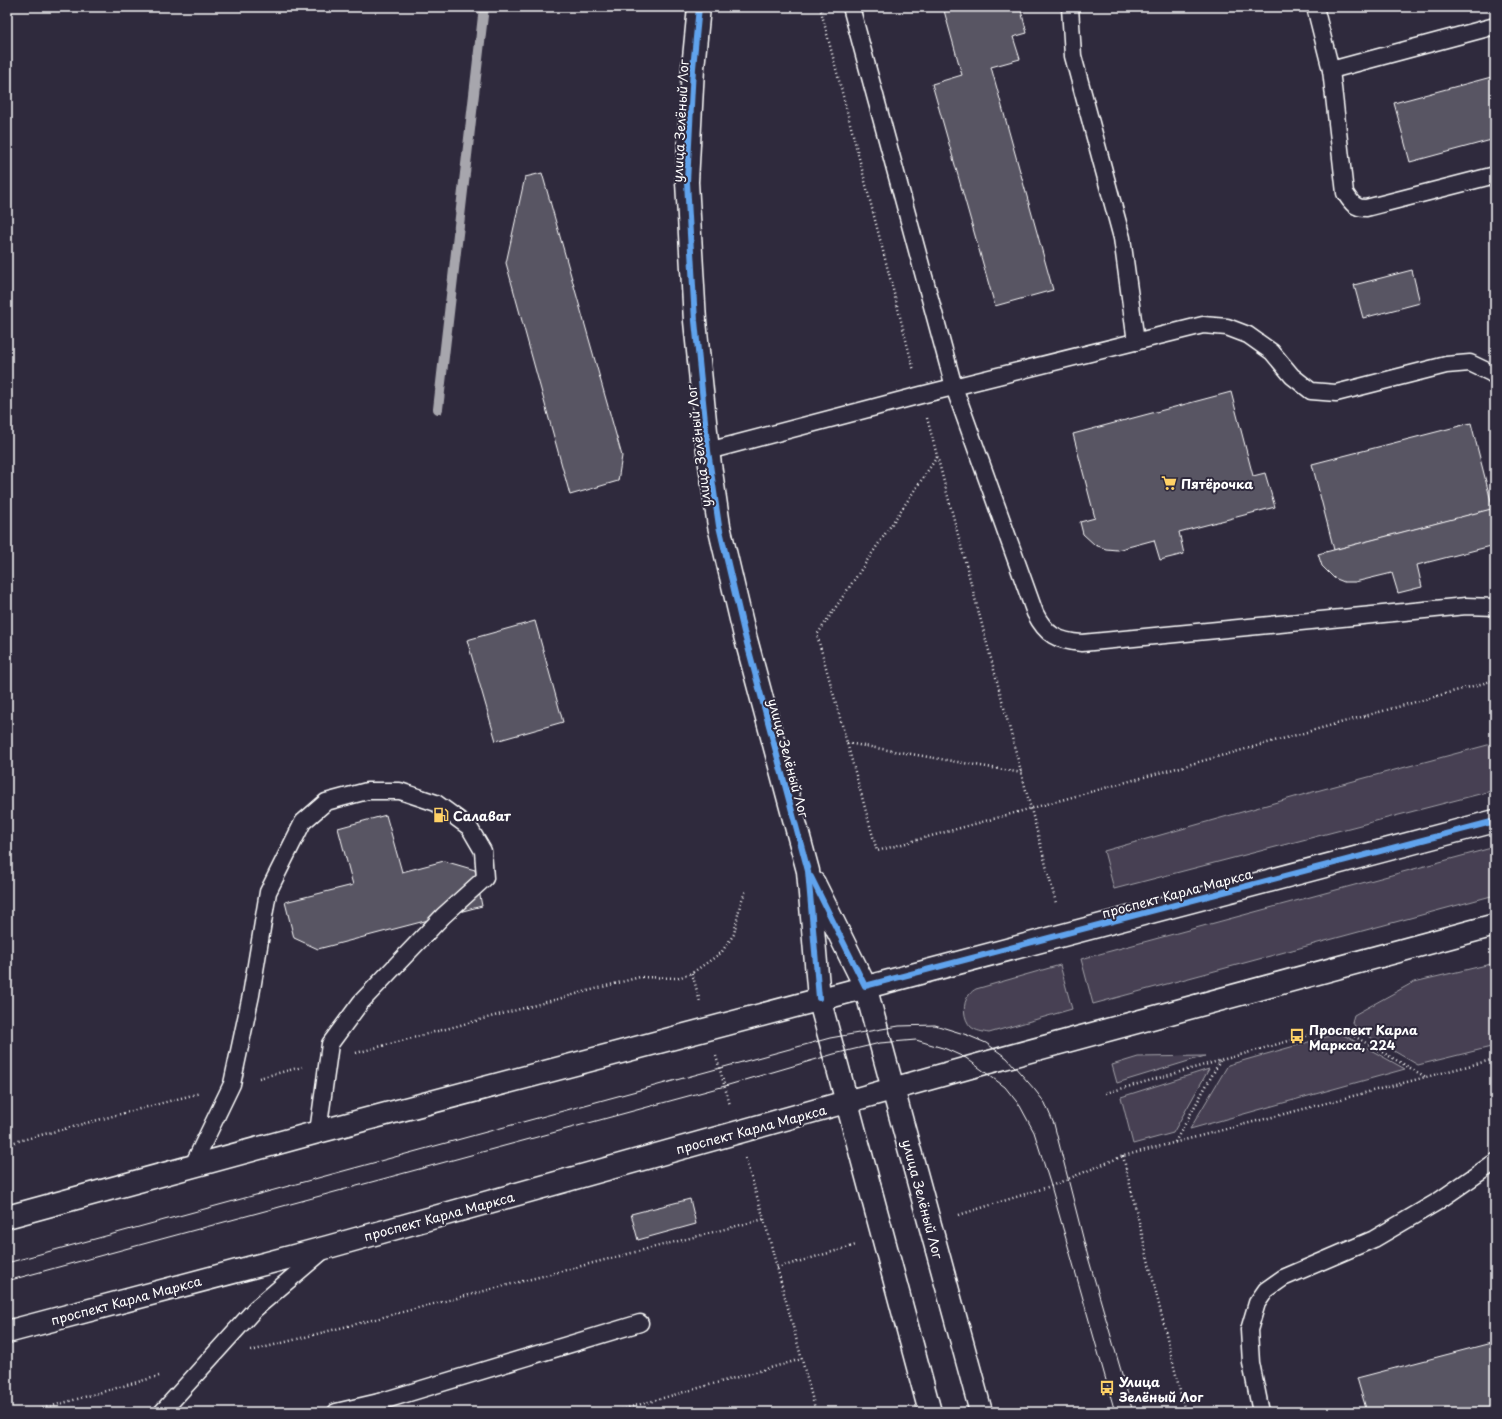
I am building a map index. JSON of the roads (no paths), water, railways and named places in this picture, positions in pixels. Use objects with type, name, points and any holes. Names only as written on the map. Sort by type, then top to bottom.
[{"type":"main road","name":"улица Зелёный Лог","points":[[699,7],[693,68],[687,182],[695,321],[708,451],[719,526],[744,632],[808,871],[865,986],[981,1412]]},
{"type":"main road","name":"проспект Карла Маркса","points":[[7,1217],[819,998],[1495,821]]},
{"type":"main road","points":[[808,871],[819,998],[930,1412]]},
{"type":"main road","name":"проспект Карла Маркса","points":[[7,1332],[328,1247],[978,1066],[1495,925]]},
{"type":"lane","points":[[850,7],[954,387],[1035,613],[1042,626],[1053,636],[1067,642],[1089,642],[1466,606],[1495,607]]},
{"type":"lane","points":[[1070,7],[1073,56],[1122,238],[1136,342]]},
{"type":"lane","points":[[1315,7],[1332,70],[1345,192],[1353,205],[1360,208],[1366,208],[1495,175]]},
{"type":"lane","points":[[1332,70],[1495,26]]},
{"type":"lane","points":[[708,451],[921,395],[1203,325],[1227,327],[1248,336],[1272,352],[1292,376],[1312,391],[1336,393],[1446,365],[1470,363],[1491,372],[1495,376]]},
{"type":"lane","points":[[192,1167],[232,1084],[250,996],[268,892],[304,822],[326,802],[367,791],[400,791],[436,802],[469,827],[483,851],[485,878],[442,916],[361,1002],[330,1044],[318,1132]]},
{"type":"lane","points":[[1261,1412],[1251,1363],[1249,1330],[1257,1303],[1266,1290],[1283,1278],[1374,1239],[1437,1202],[1495,1162]]},
{"type":"lane","points":[[162,1412],[255,1309],[328,1247]]},
{"type":"lane","points":[[336,1412],[381,1407],[640,1323]]},
{"type":"waterway","points":[[438,409],[484,7]]},
{"type":"tram line","points":[[7,1263],[830,1038],[899,1026],[935,1025],[967,1035],[986,1043],[1007,1058],[1045,1103],[1054,1124],[1088,1257],[1133,1412]]},
{"type":"tram line","points":[[7,1281],[725,1086],[834,1054],[880,1043],[916,1040],[946,1049],[966,1058],[1005,1087],[1020,1106],[1034,1132],[1051,1186],[1115,1412]]},
{"type":"place","name":"Пятёрочка","points":[[1169,483]]},
{"type":"place","name":"Салават","points":[[441,815]]},
{"type":"place","name":"Проспект Карла Маркса, 224","points":[[1297,1036]]},
{"type":"place","name":"Улица Зелёный Лог","points":[[1107,1388]]}]
